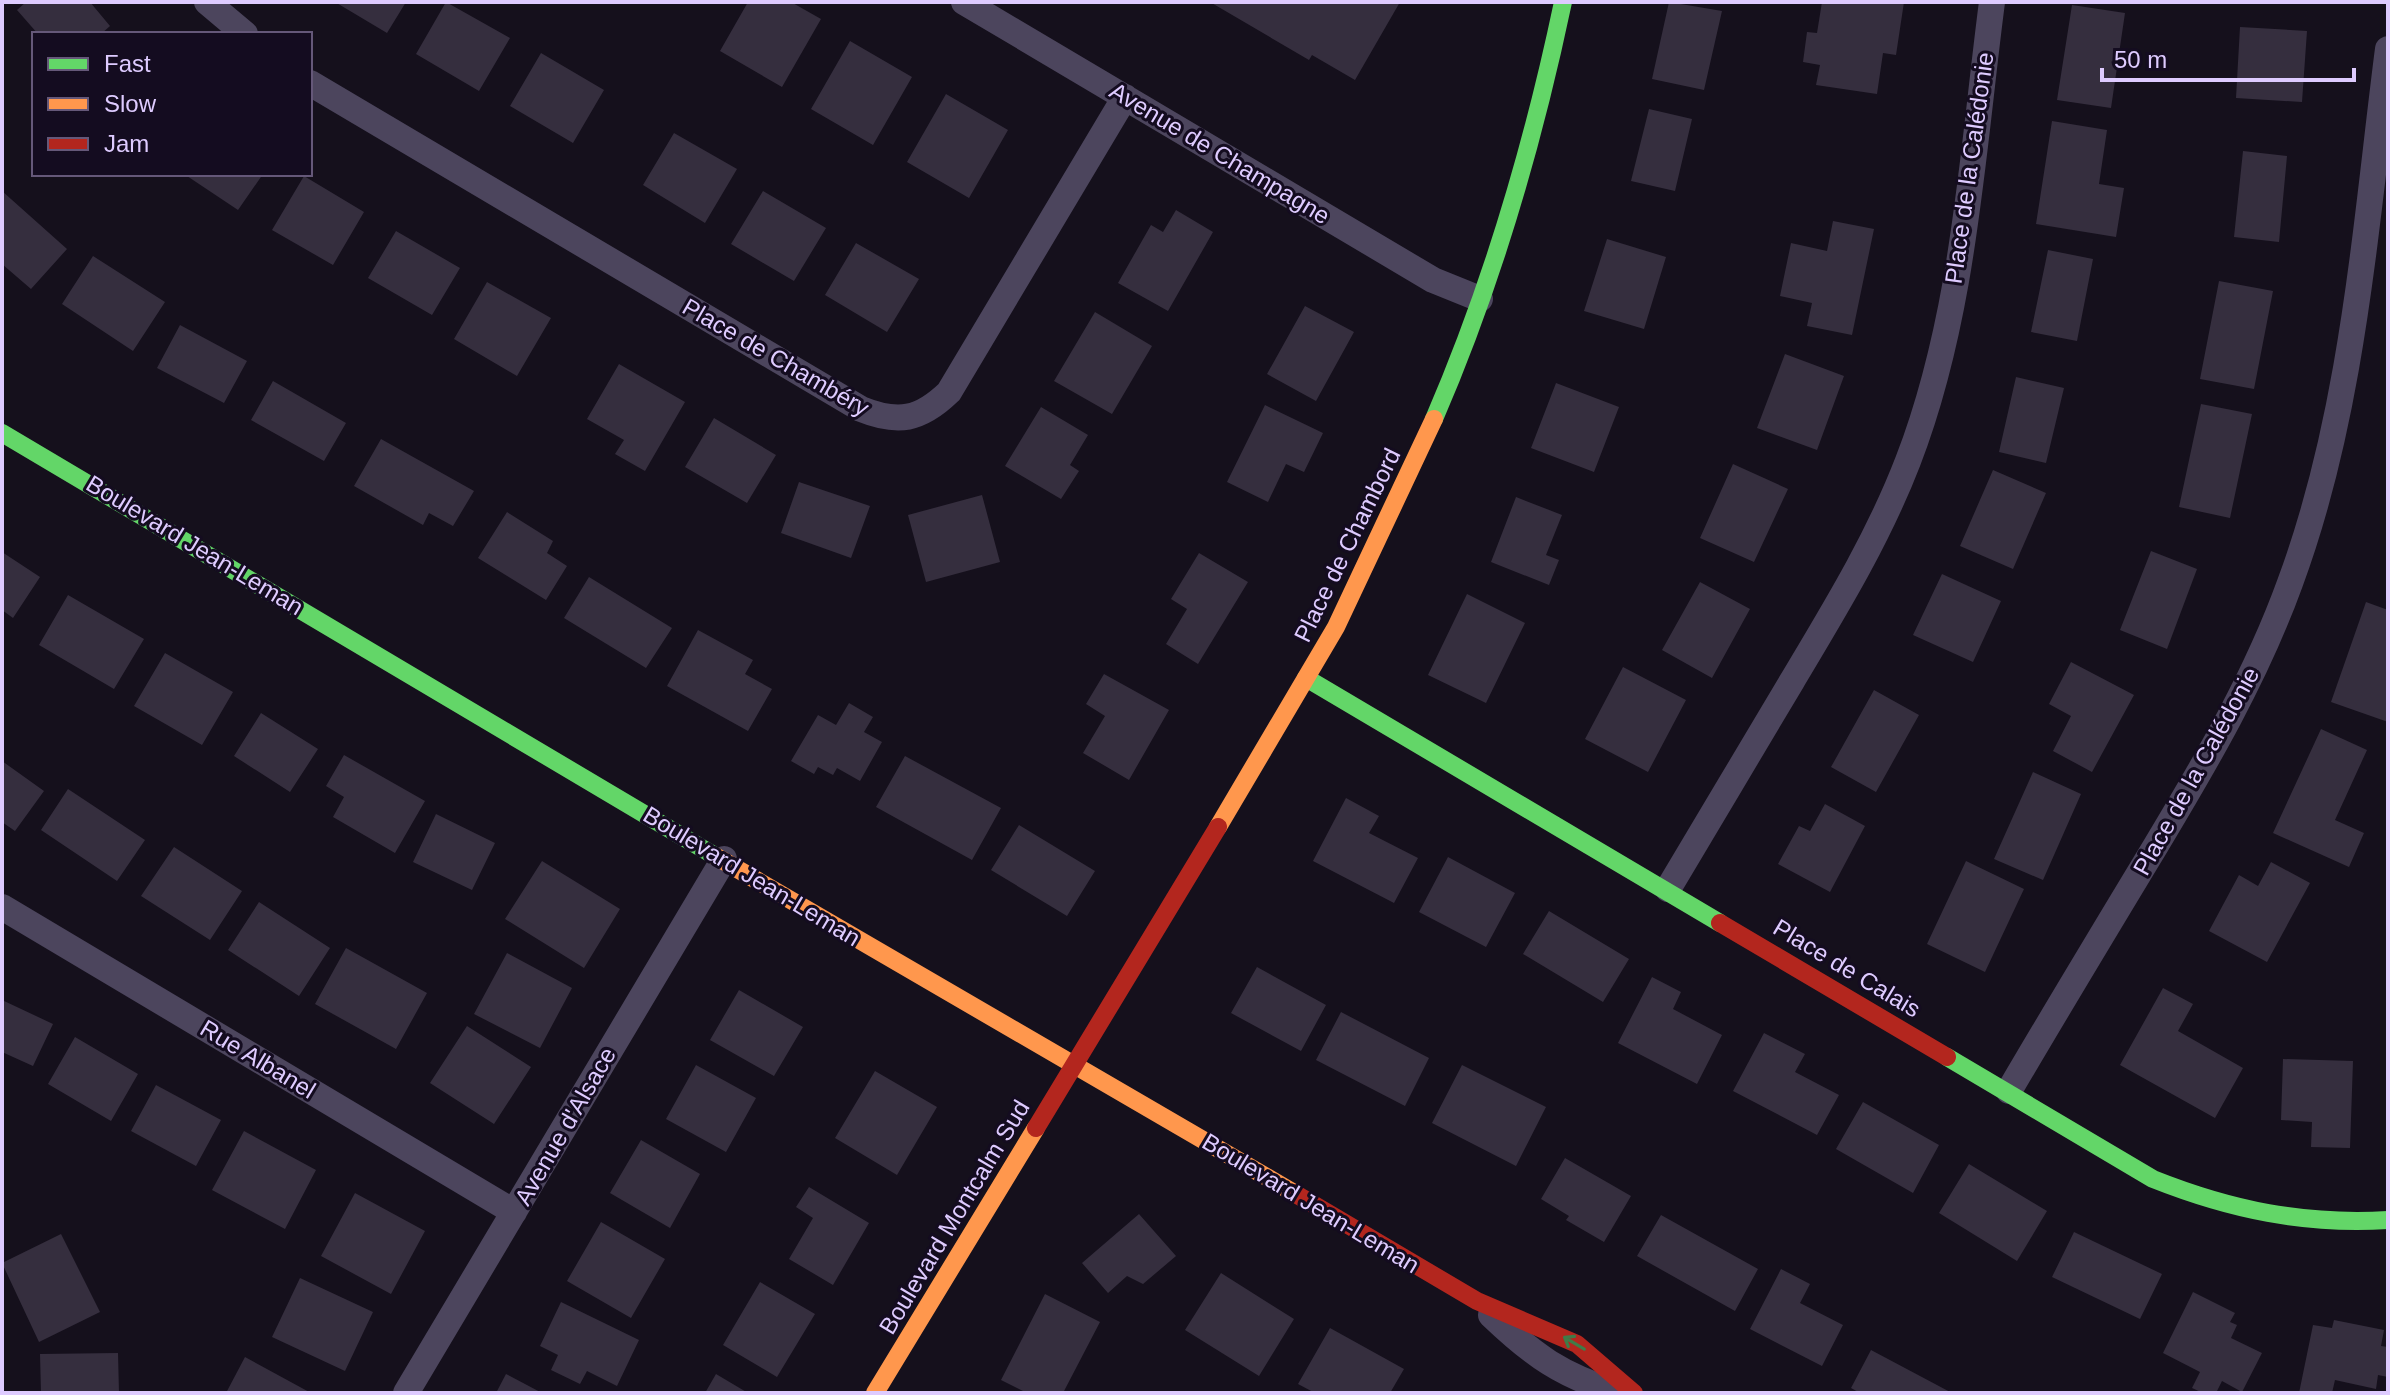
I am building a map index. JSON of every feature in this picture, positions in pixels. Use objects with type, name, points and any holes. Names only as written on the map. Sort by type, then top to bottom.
[{"type":"street","points":[[207,2],[243,32]]},
{"type":"street","name":"Avenue de Champagne","points":[[964,2],[1433,280],[1480,299]]},
{"type":"street","name":"Place de Chambord","points":[[1074,1066],[1306,678],[1354,592],[1416,461],[1480,299],[1534,123],[1563,2]]},
{"type":"street","name":"Place de la Calédonie","points":[[1668,889],[1848,587],[1908,460],[1940,357],[1951,304],[1992,2]]},
{"type":"street","name":"Place de la Calédonie","points":[[2009,1091],[2216,743],[2256,665],[2290,584],[2316,499],[2348,358],[2388,49]]},
{"type":"street","name":"Place de Chambéry","points":[[312,84],[861,409],[896,418],[930,409],[949,392],[1125,97]]},
{"type":"street","name":"Boulevard Jean-Leman","points":[[2,421],[29,447]]},
{"type":"street","name":"Boulevard Jean-Leman","points":[[2,433],[1477,1301],[1577,1344],[1634,1393]]},
{"type":"street","name":"Place de Calais","points":[[1306,678],[1668,889],[2153,1179],[2196,1197],[2275,1219],[2325,1223],[2388,1220]]},
{"type":"street","name":"Avenue d'Alsace","points":[[406,1393],[724,859]]},
{"type":"street","name":"Rue Albanel","points":[[2,907],[514,1212]]},
{"type":"street","name":"Boulevard Montcalm Sud","points":[[875,1393],[1074,1066]]},
{"type":"street","name":"Boulevard Jean-Leman","points":[[1477,1301],[1547,1364],[1577,1380],[1618,1393]]},
{"type":"building","points":[[26,2],[90,2],[110,26],[103,32],[36,32],[17,10]]},
{"type":"building","points":[[335,2],[406,2],[387,33]]},
{"type":"building","points":[[446,2],[510,38],[479,91],[416,54]]},
{"type":"building","points":[[748,2],[791,2],[821,19],[782,87],[720,51]]},
{"type":"building","points":[[1210,2],[1400,2],[1355,80],[1312,55],[1309,60]]},
{"type":"building","points":[[1669,2],[1722,11],[1704,90],[1652,79]]},
{"type":"building","points":[[1822,2],[1904,2],[1896,55],[1883,53],[1877,94],[1816,85],[1820,65],[1803,62],[1807,32],[1817,33]]},
{"type":"building","points":[[2072,5],[2125,13],[2111,108],[2057,100]]},
{"type":"building","points":[[2240,27],[2307,31],[2302,102],[2236,98]]},
{"type":"building","points":[[850,41],[912,77],[873,145],[811,109]]},
{"type":"building","points":[[541,53],[604,90],[573,143],[510,106]]},
{"type":"building","points":[[946,94],[1008,130],[969,198],[907,162]]},
{"type":"building","points":[[1649,109],[1692,119],[1675,191],[1631,181]]},
{"type":"building","points":[[2052,121],[2107,130],[2099,184],[2124,188],[2116,237],[2036,224]]},
{"type":"building","points":[[674,133],[737,169],[705,223],[643,185]]},
{"type":"building","points":[[2243,151],[2287,156],[2279,242],[2234,237]]},
{"type":"building","points":[[187,176],[262,176],[238,210]]},
{"type":"building","points":[[304,176],[364,212],[333,265],[272,230]]},
{"type":"building","points":[[2,191],[67,249],[31,289],[2,264]]},
{"type":"building","points":[[763,191],[826,228],[794,281],[731,244]]},
{"type":"building","points":[[1176,210],[1213,232],[1168,311],[1118,283],[1151,225],[1163,232]]},
{"type":"building","points":[[1833,221],[1874,229],[1852,335],[1807,326],[1812,303],[1780,296],[1791,243],[1827,251]]},
{"type":"building","points":[[396,231],[460,268],[432,315],[368,278]]},
{"type":"building","points":[[1607,239],[1666,257],[1644,329],[1584,311]]},
{"type":"building","points":[[856,243],[919,279],[887,332],[825,295]]},
{"type":"building","points":[[2048,250],[2093,259],[2077,341],[2031,332]]},
{"type":"building","points":[[93,256],[165,302],[133,351],[62,304]]},
{"type":"building","points":[[2219,281],[2273,291],[2254,389],[2200,379]]},
{"type":"building","points":[[487,282],[551,318],[517,376],[454,339]]},
{"type":"building","points":[[1305,306],[1354,332],[1316,401],[1267,374]]},
{"type":"building","points":[[1095,312],[1152,346],[1112,414],[1054,381]]},
{"type":"building","points":[[180,325],[247,361],[224,403],[157,368]]},
{"type":"building","points":[[1785,354],[1844,376],[1817,450],[1757,428]]},
{"type":"building","points":[[619,364],[685,402],[645,471],[615,454],[624,440],[587,419]]},
{"type":"building","points":[[2016,377],[2064,388],[2046,463],[1999,452]]},
{"type":"building","points":[[273,381],[346,423],[324,461],[251,420]]},
{"type":"building","points":[[1556,383],[1619,407],[1594,472],[1531,448]]},
{"type":"building","points":[[2201,404],[2252,414],[2230,518],[2179,507]]},
{"type":"building","points":[[1265,405],[1323,433],[1304,472],[1286,464],[1268,502],[1227,482]]},
{"type":"building","points":[[1041,407],[1088,435],[1070,465],[1079,471],[1061,499],[1005,466]]},
{"type":"building","points":[[714,418],[776,455],[747,503],[685,467]]},
{"type":"building","points":[[381,439],[474,491],[453,526],[429,513],[423,525],[354,486]]},
{"type":"building","points":[[1733,464],[1788,489],[1754,562],[1700,538]]},
{"type":"building","points":[[1993,470],[2046,493],[2013,569],[1960,546]]},
{"type":"building","points":[[799,482],[870,506],[851,558],[781,533]]},
{"type":"building","points":[[982,495],[1000,562],[926,582],[908,515]]},
{"type":"building","points":[[1516,497],[1562,515],[1546,555],[1559,560],[1549,585],[1491,562]]},
{"type":"building","points":[[507,512],[553,541],[547,553],[567,566],[546,600],[478,558]]},
{"type":"building","points":[[2151,551],[2197,569],[2167,649],[2120,630]]},
{"type":"building","points":[[2,552],[40,577],[13,618],[2,610]]},
{"type":"building","points":[[1199,553],[1248,582],[1198,664],[1166,644],[1187,609],[1171,599]]},
{"type":"building","points":[[1942,574],[2001,601],[1973,662],[1913,635]]},
{"type":"building","points":[[589,577],[672,628],[646,668],[564,618]]},
{"type":"building","points":[[1700,582],[1750,609],[1712,678],[1662,650]]},
{"type":"building","points":[[1467,594],[1525,623],[1486,703],[1428,675]]},
{"type":"building","points":[[68,595],[144,639],[114,689],[39,645]]},
{"type":"building","points":[[2366,602],[2388,610],[2388,722],[2331,702]]},
{"type":"building","points":[[698,630],[753,660],[745,674],[772,689],[748,731],[667,686]]},
{"type":"building","points":[[165,653],[233,692],[202,745],[134,706]]},
{"type":"building","points":[[2071,662],[2134,695],[2092,772],[2053,751],[2071,716],[2049,704]]},
{"type":"building","points":[[1623,667],[1686,700],[1648,772],[1585,739]]},
{"type":"building","points":[[1104,674],[1169,710],[1129,780],[1083,753],[1105,716],[1086,704]]},
{"type":"building","points":[[1874,690],[1919,715],[1876,792],[1831,767]]},
{"type":"building","points":[[849,703],[873,717],[864,732],[882,742],[860,781],[837,768],[833,775],[818,767],[814,774],[791,761],[818,715],[836,725]]},
{"type":"building","points":[[261,713],[318,749],[290,792],[234,756]]},
{"type":"building","points":[[2321,729],[2367,750],[2335,820],[2364,833],[2349,867],[2273,833]]},
{"type":"building","points":[[344,755],[425,801],[395,853],[333,817],[344,797],[326,786]]},
{"type":"building","points":[[905,756],[1001,808],[972,860],[876,807]]},
{"type":"building","points":[[2,761],[44,791],[15,831],[2,822]]},
{"type":"building","points":[[2033,772],[2081,794],[2043,880],[1994,859]]},
{"type":"building","points":[[68,789],[145,840],[117,881],[41,830]]},
{"type":"building","points":[[1346,798],[1379,816],[1369,833],[1418,858],[1394,903],[1313,861]]},
{"type":"building","points":[[1825,804],[1865,826],[1830,892],[1778,864],[1799,826],[1810,831]]},
{"type":"building","points":[[436,814],[495,843],[472,890],[413,862]]},
{"type":"building","points":[[1019,825],[1095,871],[1067,916],[991,870]]},
{"type":"building","points":[[174,847],[242,891],[210,940],[141,896]]},
{"type":"building","points":[[1448,857],[1515,893],[1486,947],[1419,912]]},
{"type":"building","points":[[542,861],[620,909],[584,968],[505,919]]},
{"type":"building","points":[[1966,861],[2024,889],[1985,972],[1927,944]]},
{"type":"building","points":[[2271,862],[2310,883],[2267,962],[2209,931],[2239,875],[2258,886]]},
{"type":"building","points":[[259,902],[330,948],[299,996],[228,950]]},
{"type":"building","points":[[1549,911],[1629,959],[1603,1002],[1523,954]]},
{"type":"building","points":[[346,948],[427,993],[396,1049],[315,1004]]},
{"type":"building","points":[[507,953],[572,988],[540,1048],[474,1014]]},
{"type":"building","points":[[1257,967],[1326,1005],[1301,1051],[1231,1013]]},
{"type":"building","points":[[1652,977],[1681,992],[1673,1009],[1722,1035],[1697,1084],[1618,1043]]},
{"type":"building","points":[[2163,988],[2193,1004],[2178,1031],[2243,1068],[2215,1118],[2120,1065]]},
{"type":"building","points":[[739,990],[803,1027],[774,1076],[710,1040]]},
{"type":"building","points":[[2,1000],[53,1024],[33,1066],[2,1052]]},
{"type":"building","points":[[1341,1012],[1429,1058],[1405,1106],[1316,1060]]},
{"type":"building","points":[[467,1026],[531,1067],[494,1124],[430,1083]]},
{"type":"building","points":[[1764,1033],[1805,1054],[1795,1072],[1839,1095],[1817,1135],[1733,1091]]},
{"type":"building","points":[[75,1037],[138,1074],[111,1121],[48,1084]]},
{"type":"building","points":[[2283,1059],[2353,1061],[2350,1148],[2311,1147],[2312,1122],[2281,1120]]},
{"type":"building","points":[[696,1065],[756,1098],[726,1152],[666,1119]]},
{"type":"building","points":[[1462,1065],[1546,1107],[1516,1166],[1432,1123]]},
{"type":"building","points":[[875,1071],[937,1107],[897,1175],[835,1138]]},
{"type":"building","points":[[156,1085],[221,1120],[196,1166],[131,1131]]},
{"type":"building","points":[[1863,1102],[1939,1145],[1913,1193],[1836,1149]]},
{"type":"building","points":[[244,1131],[316,1170],[285,1229],[212,1190]]},
{"type":"building","points":[[641,1140],[700,1174],[670,1228],[610,1193]]},
{"type":"building","points":[[1565,1158],[1631,1196],[1604,1242],[1566,1220],[1569,1216],[1541,1199]]},
{"type":"building","points":[[1969,1164],[2047,1211],[2017,1261],[1939,1213]]},
{"type":"building","points":[[809,1187],[869,1223],[833,1285],[789,1259],[813,1218],[796,1207]]},
{"type":"building","points":[[355,1193],[425,1231],[391,1294],[321,1256]]},
{"type":"building","points":[[1139,1214],[1176,1256],[1143,1284],[1127,1276],[1108,1293],[1082,1263]]},
{"type":"building","points":[[1661,1215],[1758,1269],[1735,1311],[1637,1256]]},
{"type":"building","points":[[601,1222],[665,1259],[631,1318],[567,1281]]},
{"type":"building","points":[[2074,1232],[2162,1274],[2140,1319],[2052,1277]]},
{"type":"building","points":[[61,1234],[100,1312],[39,1342],[2,1263]]},
{"type":"building","points":[[1781,1269],[1810,1284],[1800,1303],[1843,1325],[1822,1366],[1750,1329]]},
{"type":"building","points":[[1221,1273],[1294,1319],[1259,1376],[1185,1330]]},
{"type":"building","points":[[300,1278],[373,1312],[345,1371],[272,1337]]},
{"type":"building","points":[[760,1282],[815,1314],[777,1377],[723,1345]]},
{"type":"building","points":[[2193,1292],[2235,1313],[2230,1322],[2237,1325],[2231,1338],[2262,1353],[2242,1392],[2222,1381],[2216,1393],[2203,1393],[2192,1388],[2200,1372],[2163,1353]]},
{"type":"building","points":[[1045,1294],[1100,1322],[1063,1393],[1027,1393],[1001,1380]]},
{"type":"building","points":[[561,1302],[639,1340],[617,1386],[587,1371],[580,1384],[551,1370],[558,1355],[540,1346]]},
{"type":"building","points":[[2334,1320],[2384,1330],[2381,1346],[2388,1347],[2388,1377],[2378,1375],[2376,1389],[2335,1380],[2332,1393],[2299,1393],[2313,1325],[2332,1328]]},
{"type":"building","points":[[1330,1328],[1404,1369],[1390,1393],[1315,1393],[1298,1384]]},
{"type":"building","points":[[1871,1350],[1952,1393],[1860,1393],[1851,1388]]},
{"type":"building","points":[[118,1353],[119,1393],[41,1393],[40,1354]]},
{"type":"building","points":[[245,1357],[311,1393],[226,1393]]},
{"type":"building","points":[[506,1374],[542,1393],[496,1393]]},
{"type":"building","points":[[716,1374],[748,1393],[705,1393]]},
{"type":"traffic: fast","points":[[1434,419],[1474,317],[1509,214],[1563,2]]},
{"type":"traffic: fast","points":[[2,433],[715,856]]},
{"type":"traffic: fast","points":[[1306,678],[1720,923]]},
{"type":"traffic: fast","points":[[1947,1057],[2153,1179],[2182,1190],[2268,1213],[2327,1220],[2388,1220]]},
{"type":"traffic: slow","points":[[1218,827],[1336,627],[1434,419]]},
{"type":"traffic: slow","points":[[715,856],[1294,1193]]},
{"type":"traffic: slow","points":[[875,1393],[1036,1128]]},
{"type":"traffic: jam","points":[[1036,1128],[1218,827]]},
{"type":"traffic: jam","points":[[1720,923],[1947,1057]]},
{"type":"traffic: jam","points":[[1294,1193],[1477,1301],[1577,1344],[1634,1393]]}]
